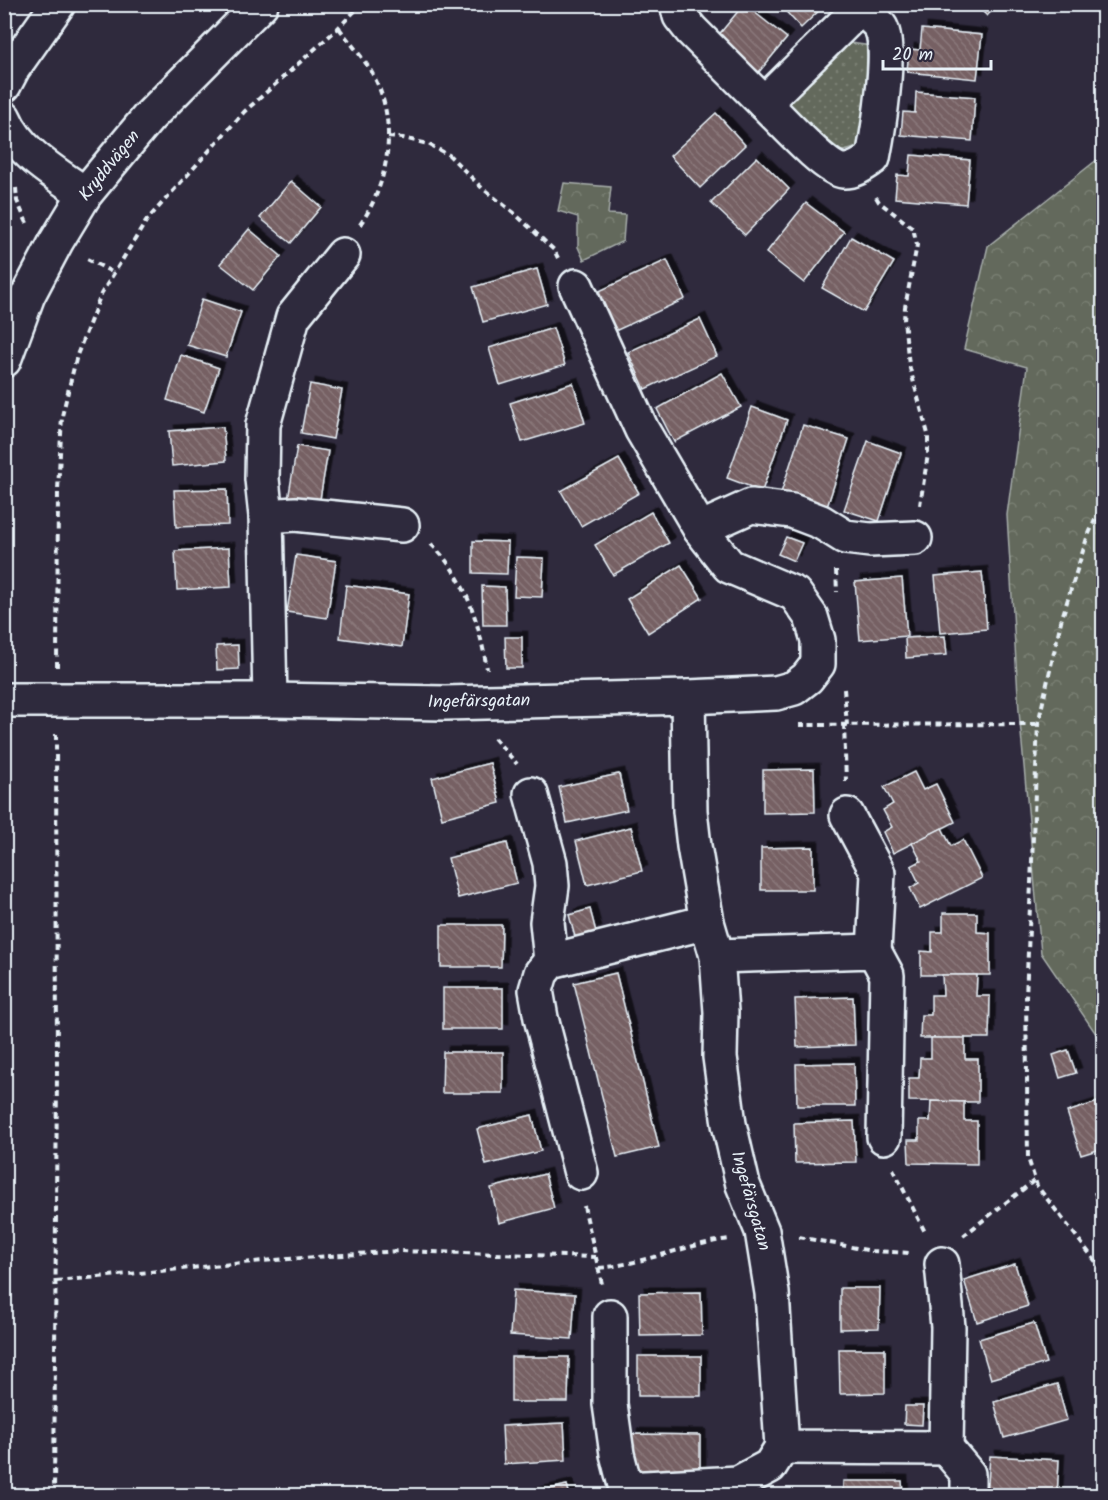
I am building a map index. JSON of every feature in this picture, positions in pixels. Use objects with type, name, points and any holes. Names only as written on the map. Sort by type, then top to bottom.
[{"type":"street","points":[[4,85],[13,68],[58,4]]},
{"type":"street","name":"Kryddvägen","points":[[4,360],[28,295],[85,194],[148,118],[261,4]]},
{"type":"street","points":[[677,4],[680,16],[691,30],[764,103],[828,164],[842,171],[858,168],[873,158],[879,131],[885,50],[880,28],[862,6],[764,103]]},
{"type":"street","points":[[4,118],[10,132],[29,153],[85,194]]},
{"type":"street","points":[[270,700],[266,516],[262,479],[263,425],[293,317],[343,255]]},
{"type":"street","name":"Ingefärsgatan","points":[[4,700],[270,700],[445,703],[688,697],[776,693],[794,688],[807,678],[818,664],[818,640],[811,617],[795,594],[729,566],[700,529],[642,430],[576,286]]},
{"type":"street","points":[[700,529],[752,506],[792,511],[820,522],[845,537],[870,540],[915,538]]},
{"type":"street","points":[[266,516],[295,514],[402,525]]},
{"type":"street","name":"Ingefärsgatan","points":[[688,697],[690,811],[708,922],[717,956],[721,1012],[720,1057],[729,1124],[743,1185],[763,1234],[772,1293],[782,1447]]},
{"type":"street","points":[[531,794],[550,863],[552,886],[546,922],[551,961]]},
{"type":"street","points":[[847,815],[878,873],[874,951],[887,975],[884,1137]]},
{"type":"street","points":[[581,1173],[541,1018],[536,990],[541,973],[551,961],[708,922]]},
{"type":"street","points":[[717,956],[874,951]]},
{"type":"street","points":[[939,1259],[948,1327],[945,1448],[968,1474],[968,1496]]},
{"type":"street","points":[[610,1316],[610,1404],[617,1454],[627,1492],[738,1483],[770,1466],[782,1447],[945,1448]]},
{"type":"path","points":[[339,28],[372,73],[384,102],[388,119],[384,173],[372,209],[354,232],[343,255]]},
{"type":"path","points":[[388,137],[428,144],[449,155],[482,188],[513,212],[554,250],[576,286]]},
{"type":"path","points":[[858,168],[879,202],[913,228],[917,245],[904,320],[909,365],[926,422],[928,454],[915,538]]},
{"type":"path","points":[[1104,500],[1087,538],[1060,621],[1038,724],[1026,997],[1028,1158],[1035,1180],[1044,1195],[1104,1272]]},
{"type":"path","points":[[402,525],[425,538],[445,557],[464,587],[481,634],[488,670],[491,735],[516,763],[531,794]]},
{"type":"path","points":[[844,724],[847,815]]},
{"type":"path","points":[[796,725],[1038,724]]},
{"type":"path","points":[[884,1137],[887,1156],[939,1259]]},
{"type":"path","points":[[581,1173],[582,1198],[610,1316]]},
{"type":"path","points":[[598,1268],[622,1266],[705,1242],[778,1232],[872,1251],[939,1259],[1035,1180]]},
{"type":"path","points":[[56,1281],[274,1260],[399,1251],[596,1257]]},
{"type":"green space","points":[[842,42],[872,46],[860,145],[848,150],[835,151],[789,109],[789,100]]},
{"type":"green space","points":[[1103,155],[1103,1044],[1041,953],[1019,711],[1007,515],[1027,367],[964,349],[988,246]]},
{"type":"green space","points":[[564,183],[611,187],[608,214],[625,215],[623,241],[584,260],[578,247],[578,217],[558,211]]},
{"type":"building","points":[[744,4],[787,38],[759,72],[717,37]]},
{"type":"building","points":[[779,4],[826,4],[801,28]]},
{"type":"building","points":[[975,4],[998,4],[987,16]]},
{"type":"building","points":[[922,29],[982,35],[977,79],[907,72],[909,49],[920,50]]},
{"type":"building","points":[[916,92],[975,97],[972,141],[901,135],[903,112],[915,113]]},
{"type":"building","points":[[716,113],[745,145],[700,188],[670,156]]},
{"type":"building","points":[[911,155],[970,160],[966,204],[895,198],[897,175],[909,176]]},
{"type":"building","points":[[757,157],[789,189],[745,235],[711,203]]},
{"type":"building","points":[[291,181],[321,207],[291,243],[260,218]]},
{"type":"building","points":[[806,203],[844,232],[804,283],[766,253]]},
{"type":"building","points":[[249,229],[281,256],[253,290],[220,264]]},
{"type":"building","points":[[851,237],[894,262],[864,312],[822,288]]},
{"type":"building","points":[[667,260],[685,299],[615,331],[597,292]]},
{"type":"building","points":[[537,269],[547,304],[483,322],[473,287]]},
{"type":"building","points":[[202,299],[241,312],[226,357],[187,345]]},
{"type":"building","points":[[700,319],[717,356],[645,389],[628,352]]},
{"type":"building","points":[[553,328],[565,365],[500,385],[489,348]]},
{"type":"building","points":[[181,355],[219,368],[204,412],[167,400]]},
{"type":"building","points":[[722,373],[741,407],[674,442],[657,409]]},
{"type":"building","points":[[573,383],[585,423],[522,442],[510,403]]},
{"type":"building","points":[[310,384],[342,390],[333,439],[301,433]]},
{"type":"building","points":[[752,407],[787,420],[762,491],[727,478]]},
{"type":"building","points":[[803,425],[849,439],[827,507],[781,493]]},
{"type":"building","points":[[223,427],[226,461],[172,466],[169,431]]},
{"type":"building","points":[[868,441],[901,453],[879,521],[844,510]]},
{"type":"building","points":[[297,446],[328,451],[319,505],[288,500]]},
{"type":"building","points":[[619,459],[639,493],[581,526],[561,491]]},
{"type":"building","points":[[227,489],[228,525],[176,527],[174,490]]},
{"type":"building","points":[[651,512],[669,543],[613,575],[595,545]]},
{"type":"building","points":[[786,537],[802,543],[794,561],[778,554]]},
{"type":"building","points":[[473,541],[508,542],[507,574],[473,573]]},
{"type":"building","points":[[229,548],[231,587],[177,590],[175,551]]},
{"type":"building","points":[[296,555],[336,561],[327,618],[287,612]]},
{"type":"building","points":[[516,557],[544,558],[542,597],[514,596]]},
{"type":"building","points":[[681,565],[702,598],[648,633],[627,599]]},
{"type":"building","points":[[982,572],[987,629],[940,633],[935,576]]},
{"type":"building","points":[[902,578],[907,636],[860,640],[855,582]]},
{"type":"building","points":[[346,585],[409,594],[402,647],[340,638]]},
{"type":"building","points":[[482,586],[505,587],[506,625],[483,625]]},
{"type":"building","points":[[945,636],[947,655],[906,658],[905,638]]},
{"type":"building","points":[[505,637],[522,637],[522,668],[506,668]]},
{"type":"building","points":[[238,645],[239,669],[217,670],[216,646]]},
{"type":"building","points":[[490,763],[500,803],[442,818],[432,778]]},
{"type":"building","points":[[814,769],[815,812],[763,813],[763,770]]},
{"type":"building","points":[[914,772],[923,790],[936,784],[955,822],[893,853],[883,832],[892,827],[883,810],[893,804],[884,787]]},
{"type":"building","points":[[619,774],[627,810],[567,823],[559,787]]},
{"type":"building","points":[[631,827],[642,871],[587,885],[576,841]]},
{"type":"building","points":[[942,828],[951,846],[963,840],[982,878],[920,909],[910,888],[919,883],[911,866],[921,861],[912,843]]},
{"type":"building","points":[[507,843],[517,883],[458,898],[448,858]]},
{"type":"building","points":[[813,847],[813,890],[761,890],[761,848]]},
{"type":"building","points":[[590,909],[596,932],[575,937],[569,915]]},
{"type":"building","points":[[943,913],[977,913],[977,932],[990,933],[990,975],[921,975],[921,951],[932,952],[932,932],[943,932]]},
{"type":"building","points":[[441,925],[502,925],[501,967],[441,967]]},
{"type":"building","points":[[616,973],[659,1147],[617,1157],[574,983]]},
{"type":"building","points":[[942,975],[977,975],[976,996],[990,996],[989,1038],[920,1038],[921,1015],[931,1015],[931,995],[943,995]]},
{"type":"building","points":[[443,988],[503,988],[503,1029],[443,1029]]},
{"type":"building","points":[[853,997],[855,1045],[797,1047],[795,999]]},
{"type":"building","points":[[931,1038],[965,1038],[965,1059],[978,1059],[978,1102],[909,1101],[909,1078],[919,1078],[920,1058],[931,1058]]},
{"type":"building","points":[[1068,1050],[1076,1073],[1060,1078],[1053,1055]]},
{"type":"building","points":[[443,1052],[503,1052],[503,1093],[442,1093]]},
{"type":"building","points":[[854,1063],[855,1106],[797,1106],[796,1064]]},
{"type":"building","points":[[1104,1100],[1104,1148],[1081,1155],[1067,1112]]},
{"type":"building","points":[[931,1101],[964,1102],[964,1121],[977,1121],[977,1164],[909,1163],[908,1140],[919,1140],[919,1121],[930,1121]]},
{"type":"building","points":[[532,1115],[541,1151],[486,1165],[477,1129]]},
{"type":"building","points":[[854,1121],[856,1162],[795,1163],[794,1123]]},
{"type":"building","points":[[545,1174],[554,1208],[499,1223],[491,1188]]},
{"type":"building","points":[[1104,1190],[1104,1221],[1094,1193]]},
{"type":"building","points":[[1015,1264],[1028,1306],[977,1322],[964,1280]]},
{"type":"building","points":[[840,1288],[880,1288],[879,1328],[840,1329]]},
{"type":"building","points":[[513,1290],[575,1294],[572,1339],[510,1335]]},
{"type":"building","points":[[701,1292],[702,1335],[640,1336],[639,1293]]},
{"type":"building","points":[[1034,1323],[1046,1363],[991,1379],[979,1339]]},
{"type":"building","points":[[839,1349],[885,1349],[885,1393],[840,1394]]},
{"type":"building","points":[[638,1356],[701,1356],[701,1396],[638,1396]]},
{"type":"building","points":[[511,1357],[569,1357],[568,1402],[511,1402]]},
{"type":"building","points":[[1057,1384],[1067,1420],[1004,1438],[994,1402]]},
{"type":"building","points":[[905,1406],[923,1406],[922,1425],[904,1424]]},
{"type":"building","points":[[564,1423],[566,1460],[504,1464],[502,1426]]},
{"type":"building","points":[[632,1434],[700,1435],[700,1481],[632,1479]]},
{"type":"building","points":[[990,1456],[1059,1460],[1057,1496],[987,1496]]},
{"type":"building","points":[[843,1481],[902,1481],[903,1496],[843,1496]]},
{"type":"building","points":[[567,1485],[570,1496],[521,1496]]}]
